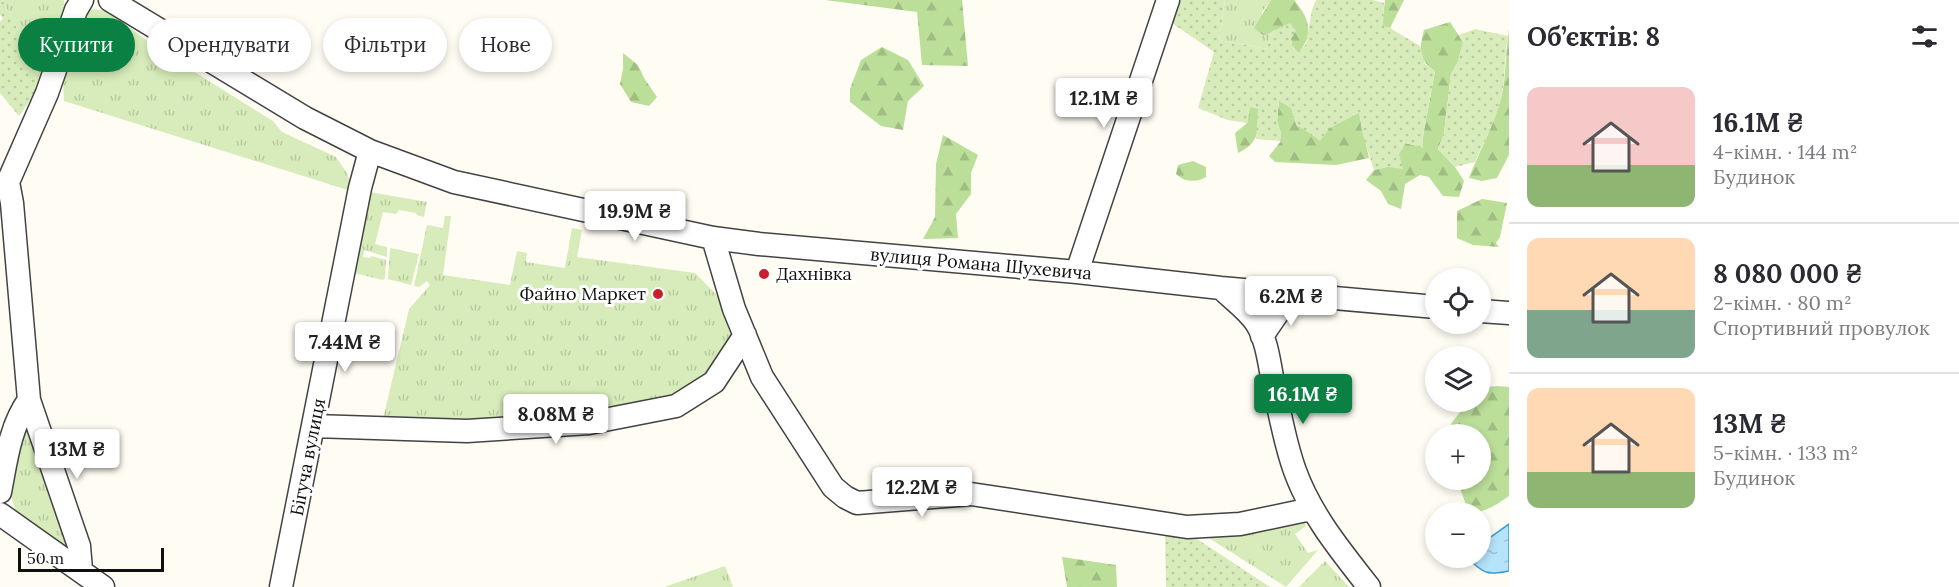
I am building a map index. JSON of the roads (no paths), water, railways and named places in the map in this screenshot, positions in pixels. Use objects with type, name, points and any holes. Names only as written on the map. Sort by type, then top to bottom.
[{"type":"street","points":[[81,570],[79,546],[29,400],[12,203],[4,185],[47,93],[76,10],[82,0]]},
{"type":"street","name":"вулиця Романа Шухевича","points":[[110,0],[305,118],[370,151],[454,182],[712,238],[1425,306]]},
{"type":"street","points":[[1077,272],[1168,0]]},
{"type":"street","name":"Бігуча вулиця","points":[[281,587],[360,188],[370,151]]},
{"type":"street","points":[[712,238],[734,309],[762,377],[833,487],[857,503],[970,494],[1187,527],[1240,525],[1311,509]]},
{"type":"street","points":[[1221,288],[1251,316],[1262,336],[1286,443],[1311,509],[1369,587]]},
{"type":"street","points":[[1262,336],[1286,301],[1295,295]]},
{"type":"street","points":[[1491,312],[1509,313]]},
{"type":"street","points":[[314,426],[467,431],[589,423],[676,406],[714,382],[745,335]]},
{"type":"street","points":[[0,492],[18,418],[29,400]]},
{"type":"street","points":[[0,514],[103,587]]},
{"type":"water","points":[[1509,524],[1509,571],[1493,573],[1479,568],[1491,568],[1491,537]]},
{"type":"place","name":"Дахнівка","points":[[764,274]]},
{"type":"place","name":"Файно Маркет","points":[[658,294]]}]
